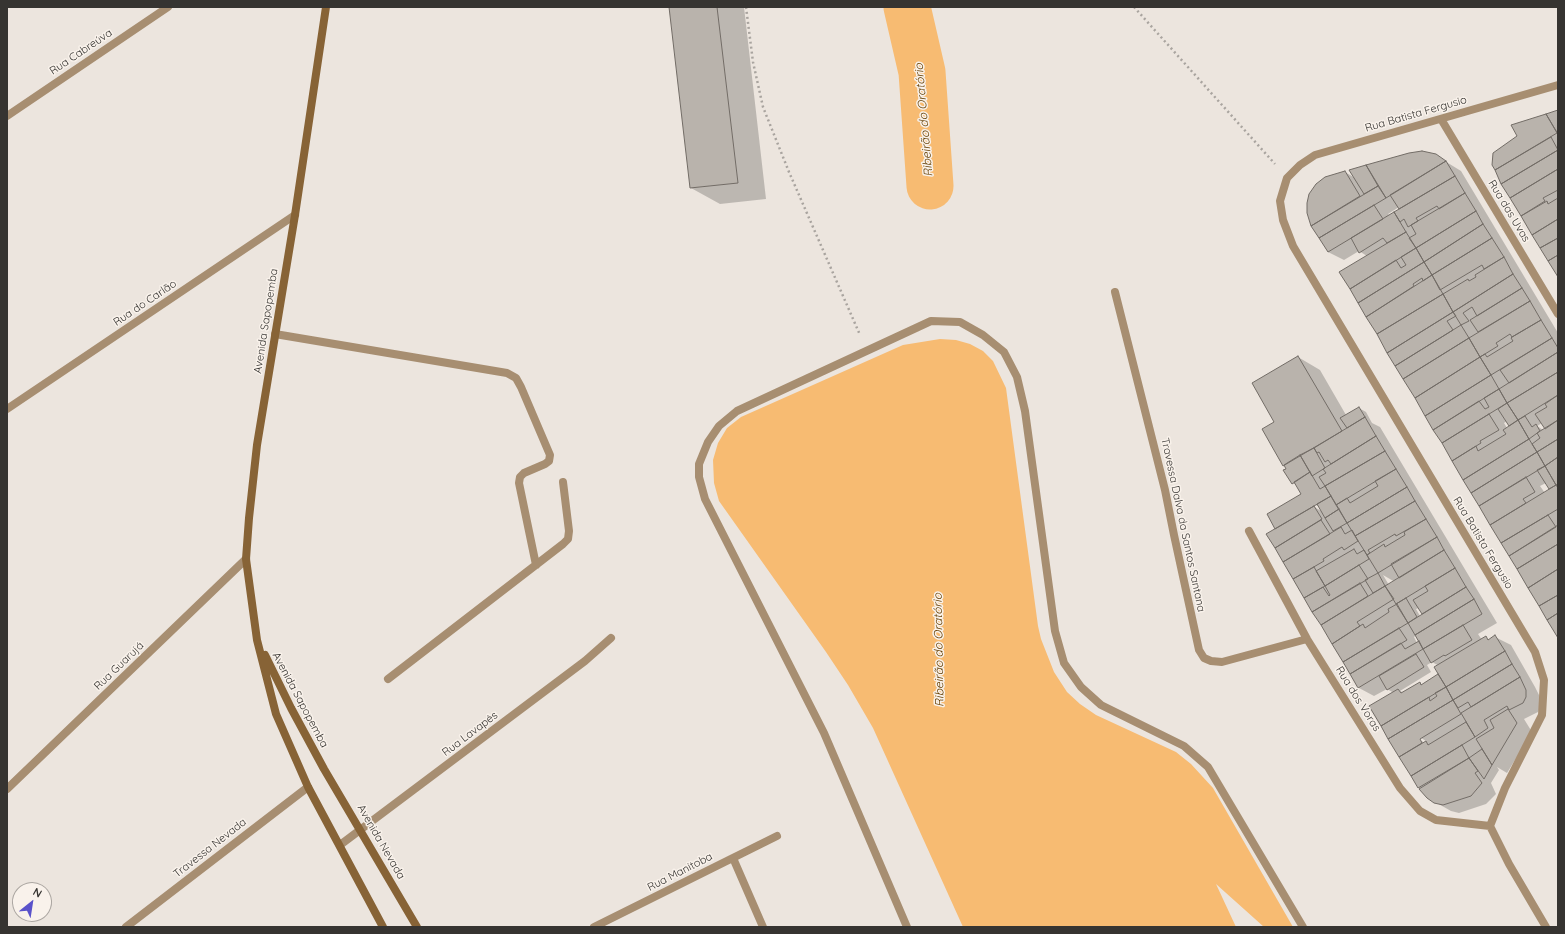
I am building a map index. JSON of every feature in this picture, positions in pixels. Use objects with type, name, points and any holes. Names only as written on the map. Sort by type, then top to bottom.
[{"type":"main road","name":"Avenida Sapopemba","points":[[308,787],[276,714],[257,640],[246,559],[248,518],[257,445],[295,215],[326,7]]},
{"type":"main road","name":"Avenida Sapopemba","points":[[257,640],[324,769]]},
{"type":"main road","name":"Avenida Nevada","points":[[324,769],[361,829],[417,927]]},
{"type":"main road","points":[[308,787],[383,927]]},
{"type":"street","name":"Rua Cabreúva","points":[[7,116],[168,7]]},
{"type":"street","name":"Rua Batista Fergusio","points":[[1490,826],[1505,788],[1542,715],[1544,680],[1535,652],[1293,246],[1283,220],[1280,201],[1287,178],[1300,165],[1315,155],[1558,84]]},
{"type":"street","name":"Rua das Uvas","points":[[1441,119],[1558,314]]},
{"type":"street","name":"Rua do Carlão","points":[[7,409],[295,215]]},
{"type":"street","name":"Travessa Dalva da Santos Santana","points":[[1115,292],[1165,490],[1199,650],[1204,658],[1211,661],[1222,662],[1307,639]]},
{"type":"street","points":[[907,927],[824,733],[705,499],[699,477],[699,464],[708,442],[719,426],[737,411],[931,321],[960,322],[983,335],[1004,352],[1017,377],[1025,411],[1055,631],[1064,663],[1081,687],[1101,705],[1184,746],[1208,767],[1303,927]]},
{"type":"street","points":[[275,334],[395,356],[506,373],[516,378],[550,455],[549,461],[545,464],[524,473],[520,477],[519,483],[536,565]]},
{"type":"street","points":[[388,678],[563,544],[568,538],[568,531],[563,482]]},
{"type":"street","name":"Rua dos Voras","points":[[1249,531],[1307,639],[1400,788],[1420,811],[1436,820],[1490,826]]},
{"type":"street","name":"Rua Guarujá","points":[[7,789],[246,559]]},
{"type":"street","name":"Rua Lavapés","points":[[340,845],[584,661],[611,638]]},
{"type":"street","name":"Travessa Nevada","points":[[126,927],[308,787]]},
{"type":"street","points":[[1490,826],[1509,864],[1546,927]]},
{"type":"street","name":"Rua Manitoba","points":[[594,927],[776,836]]},
{"type":"street","points":[[733,858],[763,927]]},
{"type":"path","points":[[746,7],[753,62],[763,107],[789,172],[867,350]]},
{"type":"path","points":[[1134,7],[1287,178]]},
{"type":"water","points":[[940,339],[956,340],[970,344],[983,351],[993,361],[1006,388],[1038,626],[1041,639],[1054,672],[1067,692],[1080,704],[1096,715],[1176,752],[1191,764],[1213,788],[1293,927],[1264,927],[1216,884],[1236,927],[963,927],[873,728],[848,685],[826,652],[719,501],[714,483],[713,460],[718,443],[727,428],[741,417],[903,345]]},
{"type":"building","points":[[669,7],[717,7],[738,183],[690,188]]},
{"type":"building","points":[[1558,110],[1558,134],[1546,114]]},
{"type":"building","points":[[1546,114],[1557,133],[1495,170],[1492,165],[1493,153],[1517,136],[1511,125]]},
{"type":"building","points":[[1551,137],[1558,150],[1501,184],[1495,170]]},
{"type":"building","points":[[1558,150],[1558,169],[1510,198],[1501,184]]},
{"type":"building","points":[[1422,151],[1436,154],[1446,161],[1386,198],[1366,165],[1409,153]]},
{"type":"building","points":[[1446,161],[1455,176],[1399,209],[1390,195]]},
{"type":"building","points":[[1366,165],[1378,186],[1364,194],[1349,170]]},
{"type":"building","points":[[1558,169],[1558,190],[1543,198],[1545,201],[1521,216],[1510,198]]},
{"type":"building","points":[[1345,171],[1360,196],[1311,226],[1307,213],[1309,194],[1316,184],[1325,177]]},
{"type":"building","points":[[1455,176],[1465,193],[1439,209],[1437,206],[1416,218],[1418,221],[1408,227],[1404,219],[1400,222],[1394,212]]},
{"type":"building","points":[[1378,186],[1386,198],[1319,238],[1311,226]]},
{"type":"building","points":[[1465,193],[1476,211],[1416,248],[1409,238],[1416,234],[1411,225]]},
{"type":"building","points":[[1558,198],[1558,219],[1532,235],[1521,216],[1547,201],[1548,204]]},
{"type":"building","points":[[1374,205],[1383,219],[1328,252],[1319,238]]},
{"type":"building","points":[[1476,211],[1483,224],[1424,262],[1416,248]]},
{"type":"building","points":[[1394,212],[1406,232],[1387,243],[1383,238],[1359,253],[1351,238]]},
{"type":"building","points":[[1558,219],[1558,238],[1540,248],[1532,235]]},
{"type":"building","points":[[1483,224],[1492,238],[1432,275],[1424,262]]},
{"type":"building","points":[[1406,232],[1416,248],[1350,289],[1339,272]]},
{"type":"building","points":[[1492,238],[1504,257],[1484,269],[1482,265],[1440,290],[1432,275]]},
{"type":"building","points":[[1558,238],[1558,255],[1548,261],[1540,248]]},
{"type":"building","points":[[1416,248],[1424,262],[1358,303],[1350,289],[1396,260],[1401,268],[1406,265],[1401,257]]},
{"type":"building","points":[[1558,255],[1558,277],[1548,261]]},
{"type":"building","points":[[1504,257],[1513,274],[1453,312],[1443,294],[1468,279],[1469,281],[1476,277],[1475,275]]},
{"type":"building","points":[[1424,262],[1432,275],[1423,281],[1422,278],[1413,284],[1414,286],[1366,317],[1358,303]]},
{"type":"building","points":[[1513,274],[1522,288],[1477,316],[1472,307],[1463,313],[1469,321],[1461,325],[1453,312]]},
{"type":"building","points":[[1432,275],[1443,294],[1377,334],[1366,317]]},
{"type":"building","points":[[1522,288],[1530,301],[1478,332],[1470,320]]},
{"type":"building","points":[[1443,294],[1453,312],[1387,353],[1377,334]]},
{"type":"building","points":[[1530,301],[1541,320],[1512,337],[1510,334],[1496,343],[1498,346],[1480,357],[1469,338]]},
{"type":"building","points":[[1453,312],[1456,316],[1447,321],[1453,330],[1395,366],[1387,353]]},
{"type":"building","points":[[1541,320],[1552,338],[1491,375],[1480,357],[1485,354],[1487,357],[1513,341],[1511,338],[1512,337]]},
{"type":"building","points":[[1461,325],[1469,338],[1403,379],[1395,366]]},
{"type":"building","points":[[1469,338],[1480,357],[1415,398],[1403,379]]},
{"type":"building","points":[[1552,338],[1558,348],[1558,352],[1509,383],[1500,370]]},
{"type":"building","points":[[1558,352],[1558,372],[1507,403],[1499,389]]},
{"type":"building","points":[[1298,356],[1342,431],[1283,466],[1262,429],[1274,422],[1252,383]]},
{"type":"building","points":[[1480,357],[1491,375],[1425,416],[1415,398]]},
{"type":"building","points":[[1558,372],[1558,395],[1518,420],[1507,403]]},
{"type":"building","points":[[1491,375],[1499,389],[1433,430],[1425,416]]},
{"type":"building","points":[[1499,389],[1507,403],[1442,443],[1433,430],[1479,401],[1485,409],[1489,407],[1484,398]]},
{"type":"building","points":[[1558,395],[1558,420],[1545,429],[1535,414],[1547,407],[1545,404]]},
{"type":"building","points":[[1507,403],[1518,420],[1509,426],[1498,409]]},
{"type":"building","points":[[1359,407],[1365,417],[1347,428],[1340,418]]},
{"type":"building","points":[[1489,414],[1499,430],[1480,441],[1481,443],[1452,461],[1442,443]]},
{"type":"building","points":[[1525,416],[1532,427],[1536,424],[1540,431],[1529,439],[1518,420]]},
{"type":"building","points":[[1365,417],[1376,436],[1331,464],[1328,460],[1325,462],[1319,452],[1317,453],[1314,448]]},
{"type":"building","points":[[1518,420],[1529,439],[1463,480],[1452,461],[1476,446],[1478,451],[1506,434],[1503,430]]},
{"type":"building","points":[[1558,420],[1558,439],[1537,452],[1532,444],[1540,438],[1537,433]]},
{"type":"building","points":[[1376,436],[1385,451],[1325,486],[1319,477],[1326,473],[1323,469]]},
{"type":"building","points":[[1529,439],[1537,452],[1471,493],[1463,480]]},
{"type":"building","points":[[1558,439],[1558,457],[1545,466],[1537,452]]},
{"type":"building","points":[[1314,448],[1325,468],[1312,476],[1300,455]]},
{"type":"building","points":[[1385,451],[1396,469],[1336,505],[1325,486]]},
{"type":"building","points":[[1537,452],[1545,466],[1479,506],[1471,493]]},
{"type":"building","points":[[1300,455],[1310,472],[1292,484],[1283,470],[1286,469],[1284,465]]},
{"type":"building","points":[[1558,457],[1558,484],[1556,485],[1545,466]]},
{"type":"building","points":[[1545,466],[1556,485],[1549,489],[1537,470]]},
{"type":"building","points":[[1396,469],[1407,487],[1347,523],[1336,505],[1347,498],[1350,503],[1378,486],[1375,481]]},
{"type":"building","points":[[1310,472],[1320,489],[1325,486],[1331,496],[1275,529],[1267,514],[1301,494],[1294,482]]},
{"type":"building","points":[[1526,477],[1535,492],[1523,499],[1526,503],[1490,525],[1479,506]]},
{"type":"building","points":[[1556,485],[1558,488],[1558,509],[1501,543],[1490,525]]},
{"type":"building","points":[[1407,487],[1415,501],[1355,536],[1347,523]]},
{"type":"building","points":[[1331,496],[1339,509],[1325,518],[1317,504]]},
{"type":"building","points":[[1415,501],[1426,519],[1396,536],[1395,534],[1368,550],[1370,553],[1367,555],[1355,536]]},
{"type":"building","points":[[1314,506],[1322,519],[1275,548],[1266,534]]},
{"type":"building","points":[[1339,509],[1347,523],[1333,531],[1325,518]]},
{"type":"building","points":[[1548,515],[1556,527],[1509,556],[1501,543]]},
{"type":"building","points":[[1426,519],[1437,537],[1378,573],[1367,555],[1384,544],[1385,547],[1405,535],[1404,532]]},
{"type":"building","points":[[1321,520],[1330,534],[1283,562],[1275,548]]},
{"type":"building","points":[[1558,525],[1558,544],[1517,569],[1509,556]]},
{"type":"building","points":[[1341,527],[1345,534],[1352,530],[1358,541],[1344,550],[1342,547],[1323,559],[1324,561],[1293,579],[1283,562]]},
{"type":"building","points":[[1437,537],[1444,550],[1399,578],[1391,564]]},
{"type":"building","points":[[1558,544],[1558,569],[1528,588],[1517,569]]},
{"type":"building","points":[[1354,549],[1357,554],[1364,550],[1369,559],[1325,586],[1316,571]]},
{"type":"building","points":[[1444,550],[1455,568],[1396,604],[1385,586]]},
{"type":"building","points":[[1359,565],[1368,579],[1312,612],[1304,598],[1323,587],[1329,596],[1330,595],[1325,586]]},
{"type":"building","points":[[1314,567],[1325,586],[1304,598],[1293,579]]},
{"type":"building","points":[[1455,568],[1466,587],[1422,614],[1413,600],[1428,591],[1425,586]]},
{"type":"building","points":[[1558,569],[1558,595],[1539,606],[1528,588]]},
{"type":"building","points":[[1378,573],[1385,586],[1373,593],[1365,580]]},
{"type":"building","points":[[1360,583],[1368,596],[1321,625],[1312,612]]},
{"type":"building","points":[[1385,586],[1394,599],[1357,622],[1360,626],[1332,644],[1321,625]]},
{"type":"building","points":[[1466,587],[1474,599],[1415,635],[1408,623]]},
{"type":"building","points":[[1558,595],[1558,613],[1547,620],[1539,606]]},
{"type":"building","points":[[1406,598],[1417,617],[1408,623],[1396,604]]},
{"type":"building","points":[[1474,599],[1482,614],[1423,649],[1415,635]]},
{"type":"building","points":[[1397,604],[1408,623],[1343,662],[1332,644],[1363,624],[1365,628],[1389,612],[1388,609]]},
{"type":"building","points":[[1558,613],[1558,638],[1547,620]]},
{"type":"building","points":[[1463,625],[1472,640],[1431,663],[1423,649]]},
{"type":"building","points":[[1399,628],[1407,640],[1350,674],[1343,662]]},
{"type":"building","points":[[1495,635],[1505,651],[1446,687],[1434,667],[1486,636],[1488,640]]},
{"type":"building","points":[[1419,641],[1423,649],[1358,688],[1350,674],[1401,643],[1405,649]]},
{"type":"building","points":[[1505,651],[1512,664],[1453,700],[1446,687]]},
{"type":"building","points":[[1416,654],[1424,667],[1387,690],[1379,676]]},
{"type":"building","points":[[1512,664],[1520,677],[1471,707],[1468,702],[1458,708],[1453,700]]},
{"type":"building","points":[[1438,674],[1446,687],[1381,726],[1369,706],[1398,689],[1401,693],[1420,682],[1421,685]]},
{"type":"building","points":[[1520,677],[1526,690],[1526,697],[1523,703],[1509,710],[1507,706],[1484,720],[1488,728],[1475,737],[1461,713]]},
{"type":"building","points":[[1446,687],[1453,700],[1388,739],[1381,726],[1429,697],[1430,701],[1437,696],[1435,693]]},
{"type":"building","points":[[1453,700],[1461,714],[1420,739],[1422,743],[1399,757],[1388,739]]},
{"type":"building","points":[[1508,709],[1517,723],[1492,765],[1476,739],[1494,728],[1490,720]]},
{"type":"building","points":[[1466,722],[1475,737],[1411,776],[1399,757],[1426,741],[1428,745]]},
{"type":"building","points":[[1462,745],[1469,758],[1418,788],[1411,776]]},
{"type":"building","points":[[1482,749],[1492,765],[1484,779],[1469,758]]},
{"type":"building","points":[[1469,758],[1478,771],[1475,773],[1482,783],[1471,796],[1443,805],[1434,803],[1419,789]]},
{"type":"waterway","name":"Ribeirão do Oratório","points":[[907,7],[922,72],[930,186]]}]
